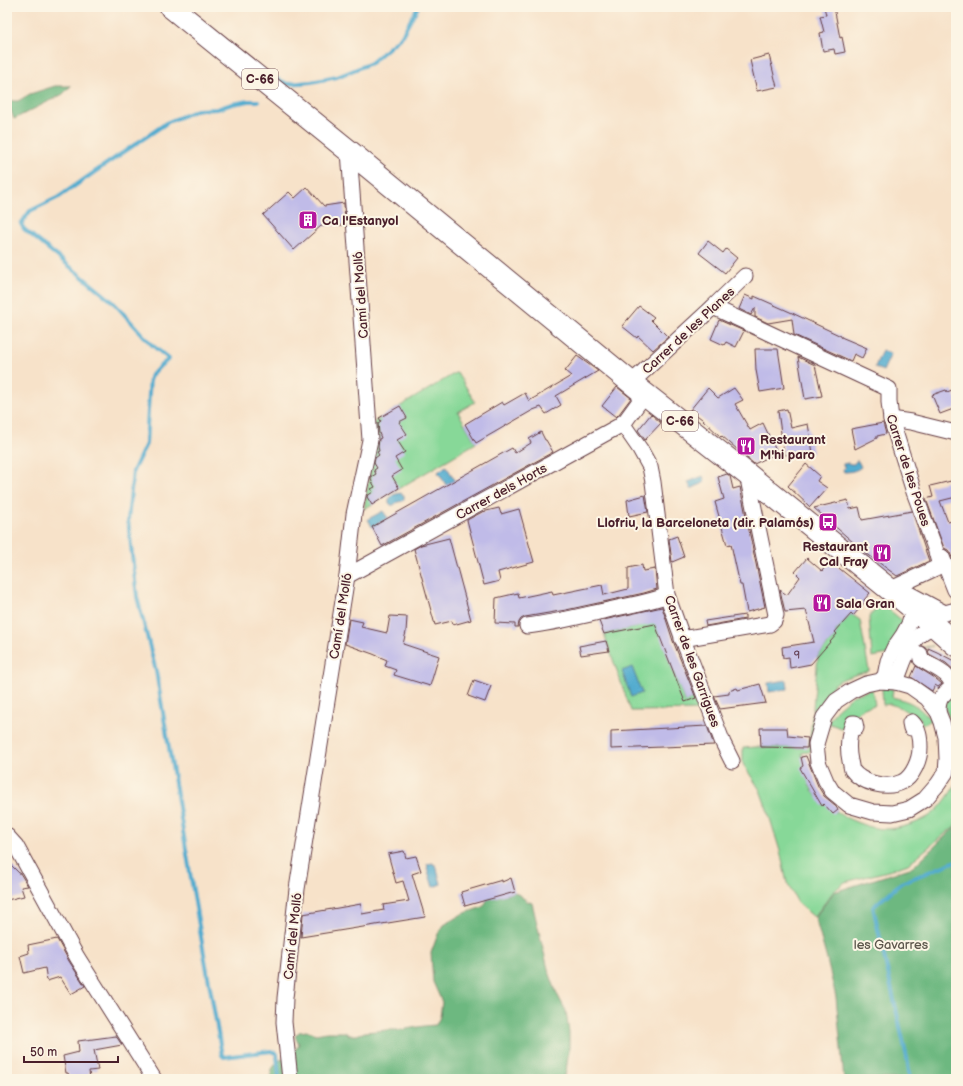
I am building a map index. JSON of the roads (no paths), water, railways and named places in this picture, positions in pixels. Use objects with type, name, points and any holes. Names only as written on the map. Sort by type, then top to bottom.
[{"type":"main road","name":"C-66","points":[[171,7],[638,388],[893,589],[913,609],[956,645]]},
{"type":"street","name":"Camí del Molló","points":[[290,1079],[284,1022],[296,897],[347,576],[354,514],[370,440],[349,151]]},
{"type":"street","name":"Carrer de les Planes","points":[[638,388],[713,307],[744,276]]},
{"type":"street","name":"Carrer de les Poues","points":[[713,307],[889,389],[891,419],[914,492],[938,559]]},
{"type":"street","name":"Carrer dels Horts","points":[[347,576],[622,423],[626,420],[638,388]]},
{"type":"street","points":[[891,419],[911,422],[956,433]]},
{"type":"street","name":"Carrer de les Garrigues","points":[[622,423],[640,449],[650,467],[667,595],[682,639],[723,743],[732,761]]},
{"type":"street","points":[[682,639],[770,624],[774,621],[776,615],[747,474]]},
{"type":"street","points":[[956,589],[955,590],[942,557],[894,585],[893,589],[945,613],[956,610]]},
{"type":"street","points":[[527,626],[576,618],[657,600],[667,595]]},
{"type":"street","points":[[880,681],[885,676],[888,661],[894,648],[909,624],[913,609]]},
{"type":"street","points":[[896,682],[903,662],[913,642],[924,631],[936,627]]},
{"type":"street","points":[[920,654],[920,659],[947,674],[952,682],[952,687],[938,702],[938,712]]},
{"type":"street","points":[[880,681],[896,682],[910,686],[926,698],[938,712],[946,736],[946,772],[925,799],[909,808],[892,813],[873,812],[849,805],[832,791],[818,762],[816,744],[824,717],[836,701],[851,691],[866,684],[880,681]]},
{"type":"street","points":[[856,728],[855,723],[853,722],[848,750],[852,770],[862,779],[877,785],[892,785],[903,782],[913,772],[920,754],[919,736],[916,726],[912,722],[910,723],[912,728]]},
{"type":"street","points":[[7,836],[24,858],[77,957],[154,1079]]},
{"type":"water","points":[[882,350],[891,354],[883,371],[875,367]]},
{"type":"water","points":[[858,461],[861,467],[853,471],[844,472],[843,470],[845,467],[843,464],[854,464]]},
{"type":"water","points":[[446,466],[455,480],[446,485],[438,472]]},
{"type":"water","points":[[703,476],[705,482],[691,489],[688,482]]},
{"type":"water","points":[[400,493],[404,495],[404,500],[391,505],[389,503],[389,499],[393,495]]},
{"type":"water","points":[[383,511],[388,518],[372,527],[368,519]]},
{"type":"water","points":[[632,667],[642,693],[631,697],[622,671]]},
{"type":"water","points":[[787,680],[788,689],[769,692],[768,683]]},
{"type":"water","points":[[433,863],[436,865],[441,884],[433,887],[427,864]]},
{"type":"waterway","points":[[278,79],[287,84],[311,82],[337,77],[371,63],[401,37],[418,7]]},
{"type":"waterway","points":[[258,101],[232,104],[217,109],[197,110],[168,122],[59,197],[30,211],[21,224],[24,229],[113,302],[152,345],[169,359],[150,377],[146,444],[133,471],[128,520],[137,597],[156,671],[222,1055],[224,1057],[271,1051],[277,1054],[279,1079]]},
{"type":"waterway","points":[[910,1079],[907,1058],[873,907],[901,883],[956,861]]},
{"type":"place","name":"Ca l'Estanyol","points":[[308,220]]},
{"type":"place","name":"Restaurant M'hi paro","points":[[746,446]]},
{"type":"place","name":"Llofriu, la Barceloneta (dir. Palamós)","points":[[828,522]]},
{"type":"place","name":"Restaurant Cal Fray","points":[[882,553]]},
{"type":"place","name":"Sala Gran","points":[[822,603]]},
{"type":"park label","name":"les Gavarres","points":[[891,944]]}]
